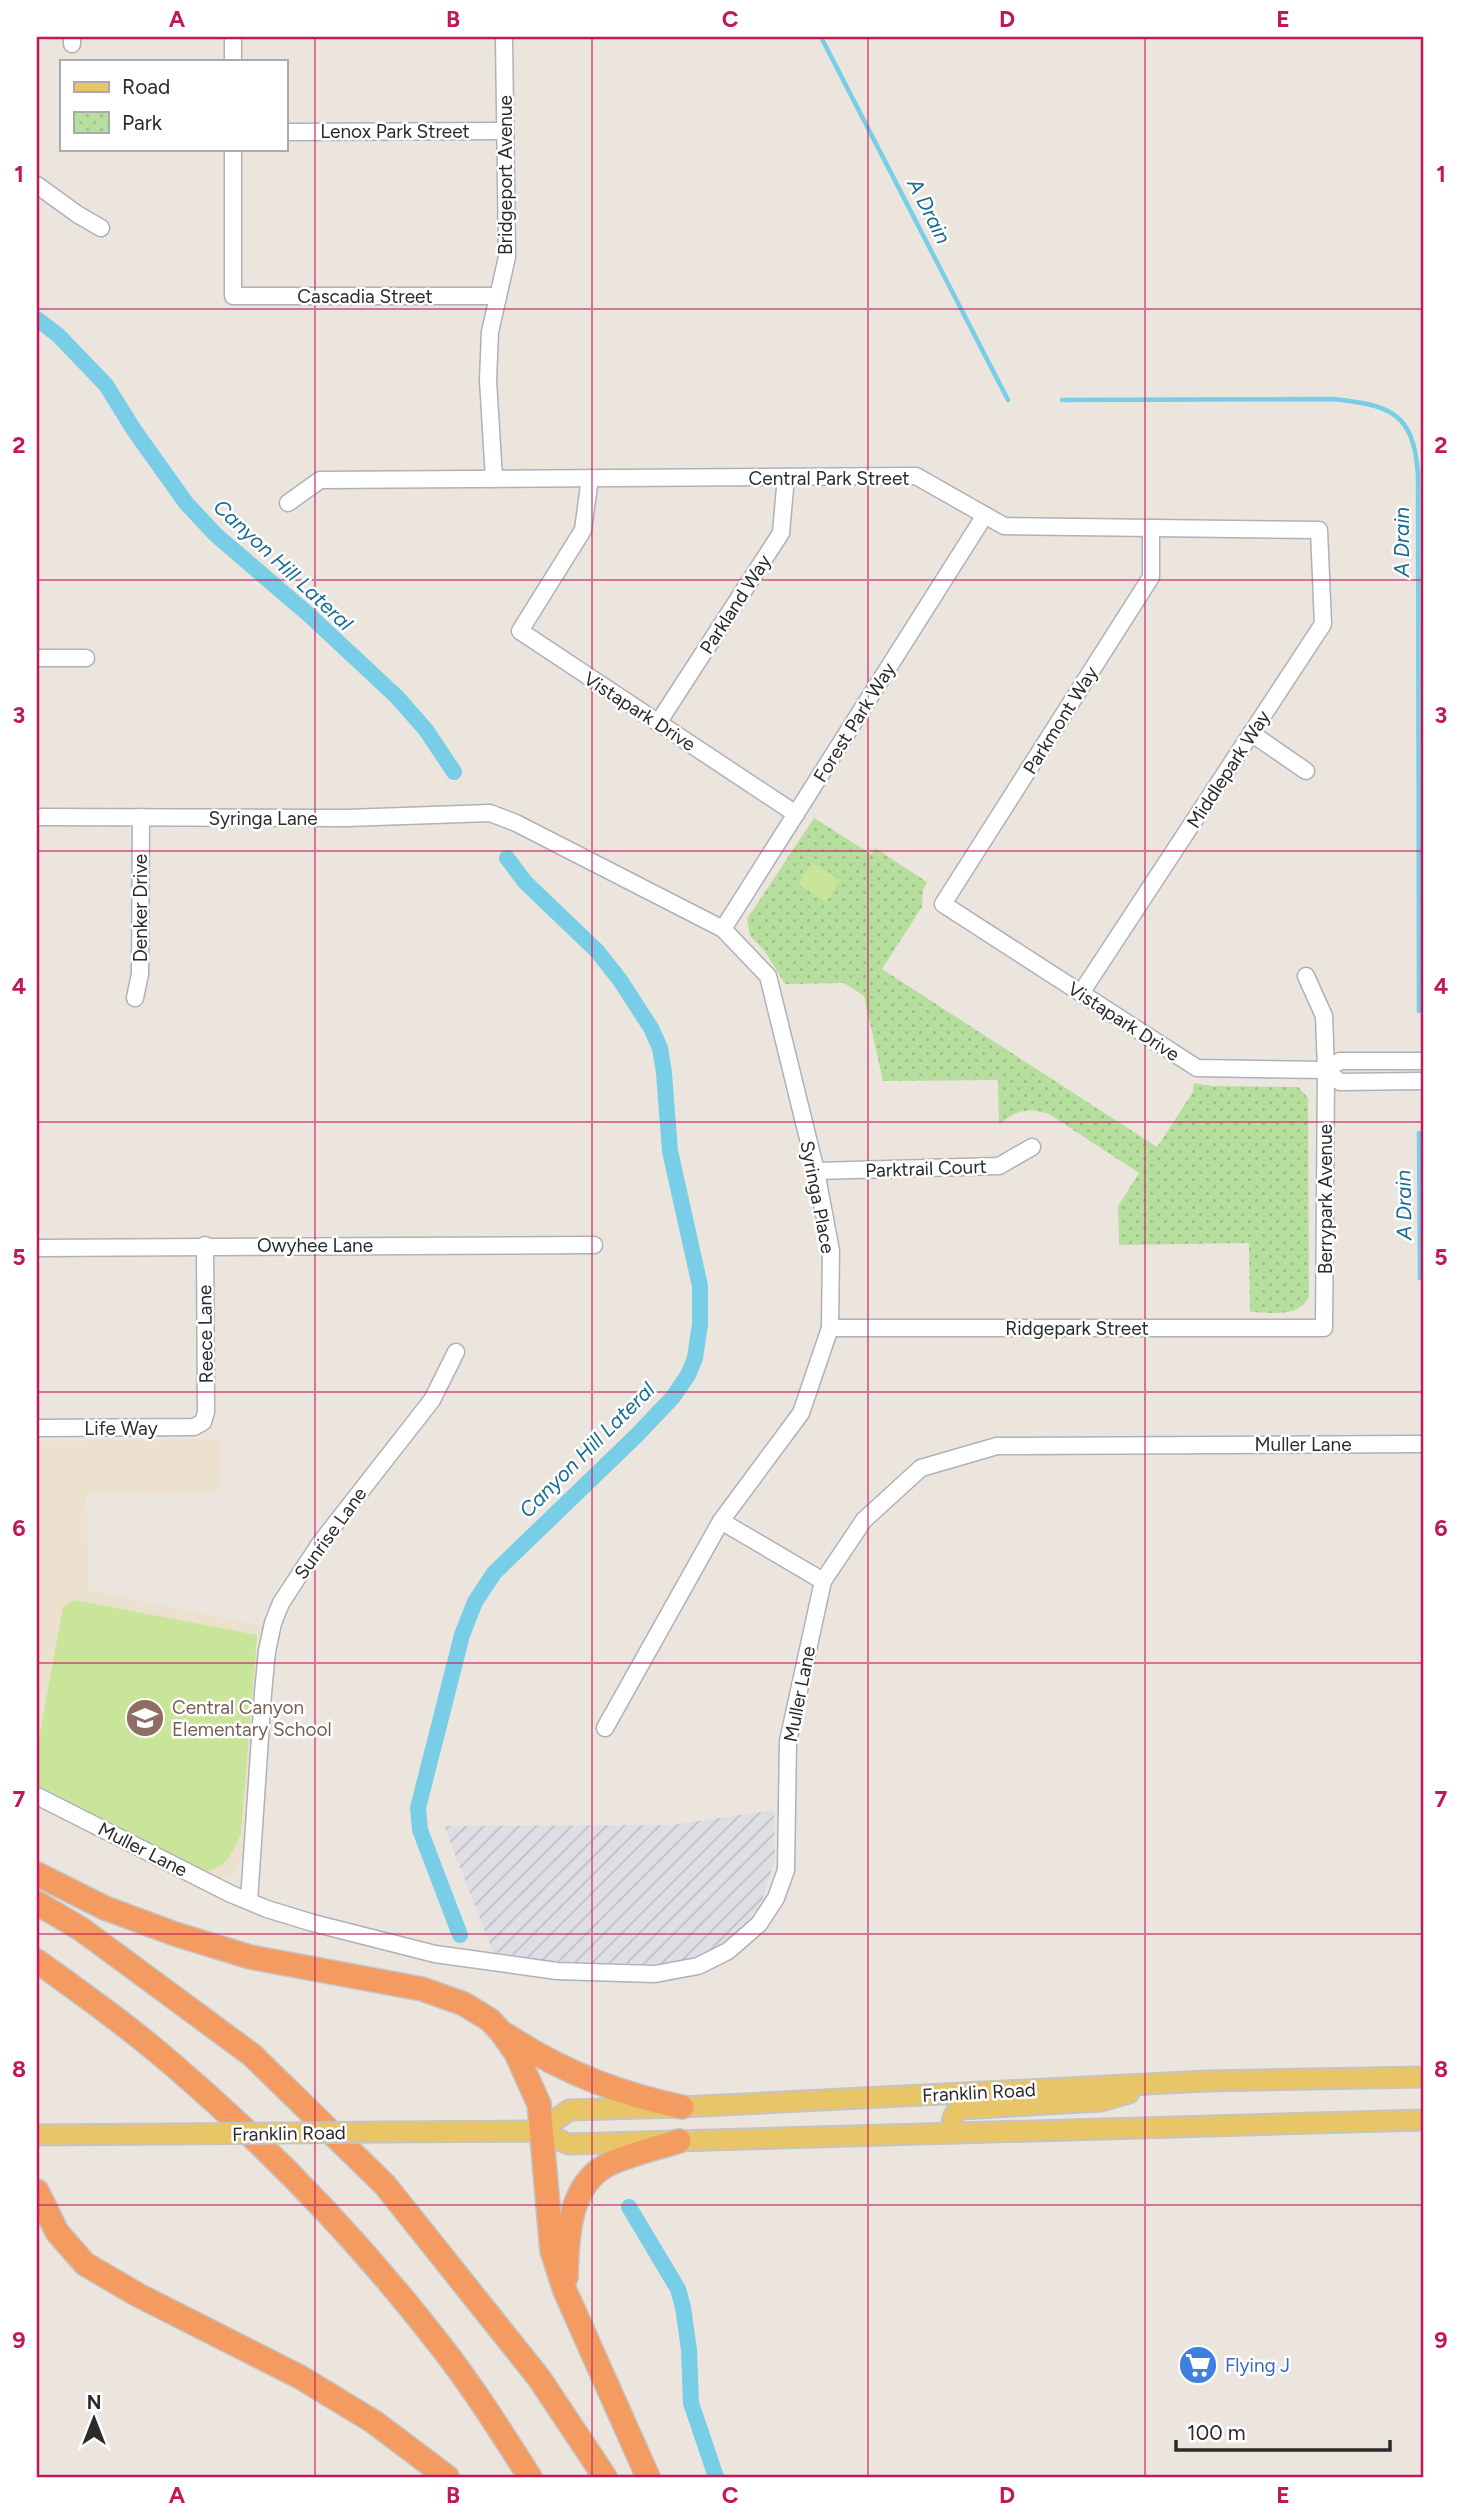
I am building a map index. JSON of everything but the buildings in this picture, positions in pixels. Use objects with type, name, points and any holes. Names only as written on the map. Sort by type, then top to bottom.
[{"type":"highway","points":[[37,1874],[141,1923],[198,1942],[260,1959],[422,1989],[464,2004],[490,2020],[516,2053],[539,2104],[552,2251],[565,2291],[648,2477]]},
{"type":"highway","points":[[37,1903],[81,1930],[252,2055],[385,2185],[539,2378],[605,2477]]},
{"type":"highway","points":[[37,1961],[112,2015],[173,2064],[288,2171],[440,2345],[530,2477]]},
{"type":"highway","points":[[502,2033],[540,2057],[592,2082],[641,2098],[682,2107]]},
{"type":"highway","points":[[565,2291],[573,2208],[584,2187],[606,2166],[679,2141]]},
{"type":"highway","points":[[37,2191],[57,2232],[85,2264],[138,2295],[300,2377],[374,2422],[447,2477]]},
{"type":"main road","name":"Franklin Road","points":[[541,2131],[569,2110],[682,2107],[1161,2083],[1423,2077]]},
{"type":"main road","points":[[952,2133],[954,2113],[960,2109],[1101,2101],[1161,2083]]},
{"type":"main road","name":"Franklin Road","points":[[37,2136],[541,2131],[568,2144],[1423,2120]]},
{"type":"street","points":[[233,37],[233,60]]},
{"type":"street","name":"Bridgeport Avenue","points":[[494,479],[488,380],[490,332],[507,257],[504,37]]},
{"type":"street","name":"Lenox Park Street","points":[[287,132],[505,131]]},
{"type":"street","name":"Cascadia Street","points":[[233,150],[233,296],[498,296]]},
{"type":"street","points":[[37,185],[101,228]]},
{"type":"street","name":"Central Park Street","points":[[288,503],[320,480],[916,476],[1004,526],[1319,530]]},
{"type":"street","name":"Parkland Way","points":[[658,723],[780,533],[786,477]]},
{"type":"street","name":"Vistapark Drive","points":[[590,478],[583,530],[520,631],[796,814]]},
{"type":"street","name":"Forest Park Way","points":[[723,929],[985,515]]},
{"type":"street","name":"Parkmont Way","points":[[943,904],[1151,577],[1151,528]]},
{"type":"street","name":"Middlepark Way","points":[[1081,993],[1323,624],[1319,530]]},
{"type":"street","points":[[37,658],[86,658]]},
{"type":"street","points":[[1251,733],[1306,771]]},
{"type":"street","name":"Syringa Lane","points":[[37,817],[347,818],[490,813]]},
{"type":"street","name":"Syringa Place","points":[[490,813],[516,823],[723,929],[768,976],[816,1171],[831,1251],[830,1328],[801,1413],[721,1521],[605,1728]]},
{"type":"street","name":"Denker Drive","points":[[135,998],[140,974],[141,817]]},
{"type":"street","name":"Vistapark Drive","points":[[943,904],[1197,1068],[1326,1070],[1340,1061],[1423,1060]]},
{"type":"street","name":"Berrypark Avenue","points":[[1306,976],[1324,1016],[1324,1328]]},
{"type":"street","name":"Vistapark Drive","points":[[1326,1070],[1340,1082],[1423,1081]]},
{"type":"street","name":"Parktrail Court","points":[[816,1171],[999,1166],[1032,1147]]},
{"type":"street","name":"Reece Lane","points":[[203,1422],[206,1412],[205,1245]]},
{"type":"street","name":"Owyhee Lane","points":[[37,1248],[594,1245]]},
{"type":"street","name":"Ridgepark Street","points":[[830,1328],[1324,1328]]},
{"type":"street","name":"Sunrise Lane","points":[[249,1901],[267,1651],[273,1623],[281,1603],[321,1542],[432,1400],[456,1352]]},
{"type":"street","name":"Life Way","points":[[37,1428],[194,1427],[203,1422]]},
{"type":"street","name":"Muller Lane","points":[[37,1796],[249,1901],[313,1923],[435,1954],[557,1970],[656,1974],[698,1966],[729,1951],[759,1924],[776,1898],[786,1870],[788,1741],[823,1581],[864,1520],[921,1468],[997,1446],[1423,1444]]},
{"type":"street","points":[[721,1521],[823,1581]]},
{"type":"shaded area","name":"Central Canyon Elementary School","points":[[220,1439],[219,1492],[87,1494],[88,1590],[264,1626],[242,1858],[231,1875],[220,1878],[37,1789],[37,1441]]},
{"type":"shaded area","points":[[774,1810],[775,1859],[762,1901],[750,1919],[719,1946],[700,1956],[678,1962],[644,1964],[550,1961],[493,1952],[444,1826],[671,1825]]},
{"type":"green space","points":[[814,818],[871,854],[875,848],[927,882],[923,890],[922,907],[882,969],[1157,1147],[1193,1092],[1194,1083],[1212,1086],[1298,1087],[1308,1098],[1309,1296],[1305,1303],[1284,1313],[1250,1312],[1249,1243],[1119,1245],[1118,1206],[1139,1173],[1049,1114],[1022,1111],[999,1125],[998,1080],[883,1081],[864,996],[844,983],[785,984],[764,950],[750,936],[747,919]]},
{"type":"green space","points":[[812,862],[840,880],[826,902],[798,884]]},
{"type":"green space","name":"Central Canyon Elementary School","points":[[74,1600],[257,1635],[241,1834],[232,1853],[220,1866],[207,1871],[37,1789],[37,1749],[63,1607]]},
{"type":"waterway","name":"A Drain","points":[[821,37],[1008,400]]},
{"type":"waterway","name":"Canyon Hill Lateral","points":[[37,319],[58,335],[106,385],[186,503],[216,535],[308,614],[397,697],[426,730],[454,772]]},
{"type":"waterway","name":"A Drain","points":[[1062,400],[1332,399],[1384,409],[1404,425],[1416,454],[1418,475],[1419,1011]]},
{"type":"waterway","name":"Canyon Hill Lateral","points":[[460,1935],[420,1830],[418,1808],[462,1635],[475,1602],[494,1573],[673,1397],[688,1375],[695,1358],[700,1324],[700,1286],[670,1151],[660,1048],[651,1028],[620,980],[597,951],[525,882],[507,858]]},
{"type":"waterway","name":"A Drain","points":[[1419,1133],[1420,1278]]},
{"type":"waterway","name":"Canyon Hill Lateral","points":[[629,2207],[678,2289],[689,2350],[691,2403],[716,2477]]},
{"type":"place","name":"Central Canyon Elementary School","points":[[145,1718]]},
{"type":"place","name":"Flying J","points":[[1198,2365]]}]
